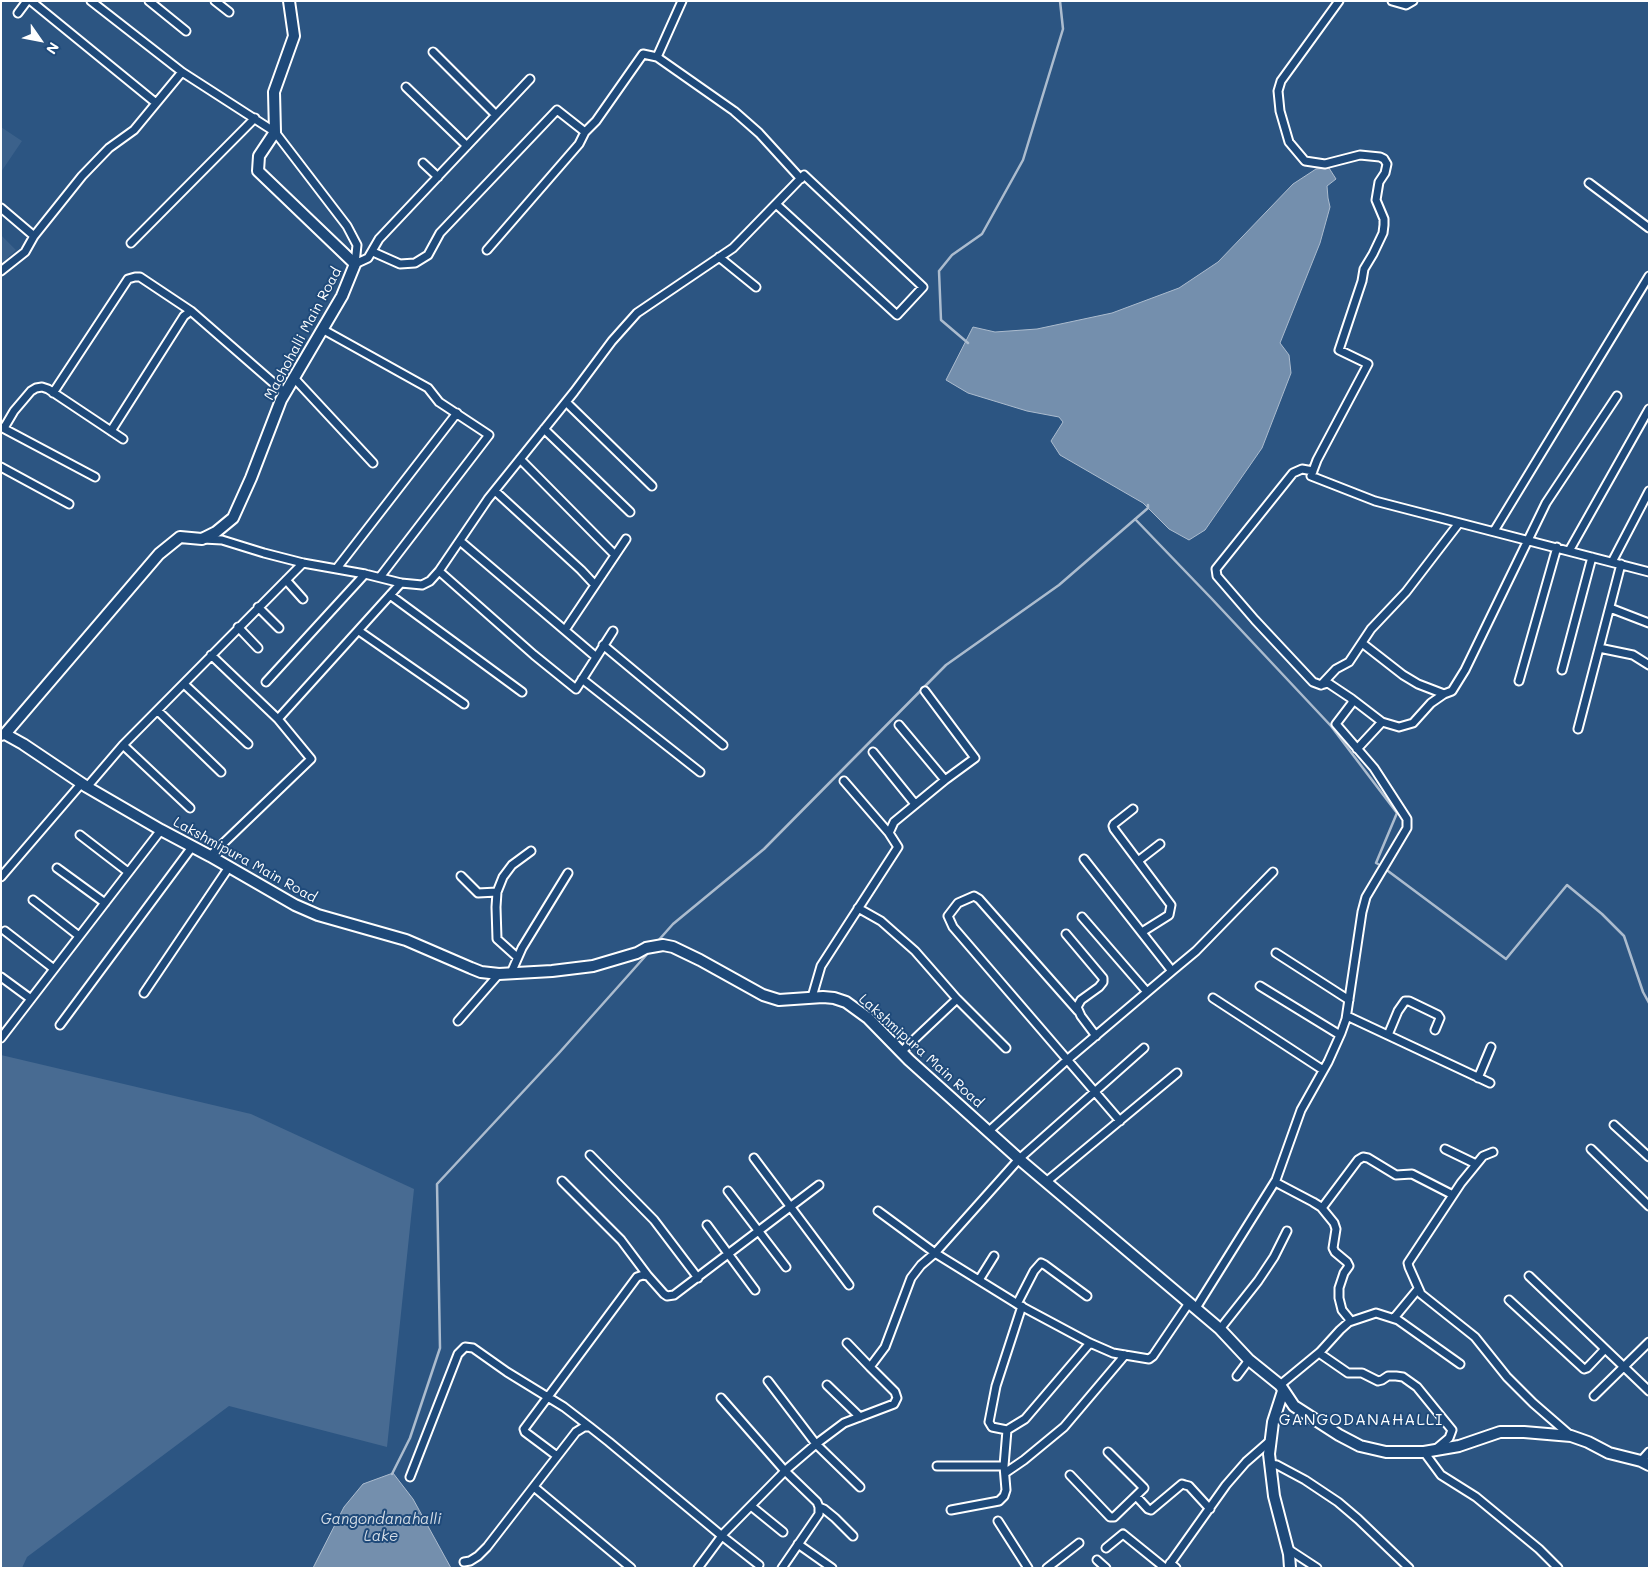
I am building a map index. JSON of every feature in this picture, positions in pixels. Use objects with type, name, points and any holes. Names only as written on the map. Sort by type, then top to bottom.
[{"type":"main road","points":[[275,132],[274,92],[294,36],[289,1]]},
{"type":"main road","name":"Machohalli Main Road","points":[[202,539],[216,532],[233,518],[285,393],[342,296],[355,264],[258,171],[259,156],[275,132]]},
{"type":"main road","points":[[3,734],[159,554],[180,537],[202,539]]},
{"type":"main road","name":"Lakshmipura Main Road","points":[[3,734],[23,744],[84,786],[296,905],[318,915],[406,940],[470,968],[499,974],[552,971],[593,966],[623,958],[646,948],[663,945],[673,947],[763,995],[779,1000],[812,997],[834,998],[846,1002],[868,1018],[901,1052],[1018,1159],[1220,1328],[1249,1360],[1282,1388],[1294,1406],[1360,1446],[1386,1452],[1429,1452],[1459,1446],[1500,1432],[1524,1432],[1571,1436],[1609,1453],[1645,1463]]},
{"type":"main road","points":[[1282,1388],[1273,1422],[1269,1454],[1274,1496],[1288,1549],[1290,1568]]},
{"type":"street","points":[[18,13],[27,1]]},
{"type":"street","points":[[32,1],[156,103]]},
{"type":"street","points":[[91,1],[182,72],[275,132],[347,226],[357,245],[355,264]]},
{"type":"street","points":[[149,1],[186,31]]},
{"type":"street","points":[[215,1],[229,12]]},
{"type":"street","points":[[657,57],[682,1]]},
{"type":"street","points":[[1340,1],[1281,81],[1278,91],[1280,111],[1289,142],[1305,161],[1325,164],[1360,156],[1380,156],[1384,159],[1387,164],[1379,182],[1376,200],[1384,219],[1384,225],[1383,233],[1364,269],[1362,281],[1339,350],[1368,364],[1317,460],[1311,476],[1375,501],[1648,570]]},
{"type":"street","points":[[1392,1],[1406,5],[1413,1]]},
{"type":"street","points":[[433,52],[496,115]]},
{"type":"street","points":[[486,250],[579,144],[585,132],[596,121],[643,54],[657,57],[734,110],[759,133],[800,179]]},
{"type":"street","points":[[1,271],[25,252],[34,236],[82,176],[109,148],[134,130],[182,72]]},
{"type":"street","points":[[355,264],[368,258],[379,240],[530,79]]},
{"type":"street","points":[[406,87],[467,146]]},
{"type":"street","points":[[373,252],[400,264],[415,263],[428,255],[440,233],[557,110],[585,132]]},
{"type":"street","points":[[131,243],[255,118]]},
{"type":"street","points":[[423,164],[438,177]]},
{"type":"street","points":[[202,539],[222,540],[303,563],[380,577],[401,584],[422,584],[430,581],[439,571],[495,490],[612,341],[637,313],[733,248],[804,175],[923,287],[897,315],[776,204]]},
{"type":"street","points":[[1589,183],[1649,228]]},
{"type":"street","points":[[1,208],[34,236]]},
{"type":"street","points":[[719,257],[756,287]]},
{"type":"street","points":[[1494,531],[1649,276]]},
{"type":"street","points":[[53,393],[128,279],[135,277],[140,277],[191,310],[285,393]]},
{"type":"street","points":[[111,431],[184,316],[191,310]]},
{"type":"street","points":[[322,329],[428,388],[439,402],[489,435],[380,577]]},
{"type":"street","points":[[294,378],[373,462]]},
{"type":"street","points":[[95,477],[2,428],[31,391],[42,387],[123,439]]},
{"type":"street","points":[[1313,472],[1302,469],[1293,472],[1216,569],[1217,576],[1313,682],[1321,685],[1328,683],[1382,722],[1399,727],[1407,726],[1413,723],[1431,703],[1452,691],[1465,670],[1546,502],[1617,396]]},
{"type":"street","points":[[566,402],[652,486]]},
{"type":"street","points":[[1569,551],[1649,409]]},
{"type":"street","points":[[338,568],[456,413]]},
{"type":"street","points":[[544,429],[630,512]]},
{"type":"street","points":[[520,459],[615,555]]},
{"type":"street","points":[[1,466],[69,504]]},
{"type":"street","points":[[495,490],[595,585]]},
{"type":"street","points":[[1612,562],[1649,490]]},
{"type":"street","points":[[1321,685],[1336,669],[1349,662],[1372,629],[1406,592],[1459,522]]},
{"type":"street","points":[[565,630],[626,539]]},
{"type":"street","points":[[460,541],[596,656]]},
{"type":"street","points":[[1519,681],[1557,547]]},
{"type":"street","points":[[1562,670],[1592,557]]},
{"type":"street","points":[[1,877],[123,745],[303,563]]},
{"type":"street","points":[[1578,729],[1622,564]]},
{"type":"street","points":[[439,571],[534,655],[576,689],[613,631]]},
{"type":"street","points":[[266,682],[365,574]]},
{"type":"street","points":[[286,580],[303,599]]},
{"type":"street","points":[[278,719],[401,584]]},
{"type":"street","points":[[390,596],[522,692]]},
{"type":"street","points":[[258,607],[279,628]]},
{"type":"street","points":[[1610,608],[1649,623]]},
{"type":"street","points":[[238,627],[258,648]]},
{"type":"street","points":[[359,630],[464,704]]},
{"type":"street","points":[[1362,644],[1410,680],[1444,694]]},
{"type":"street","points":[[603,645],[723,746]]},
{"type":"street","points":[[1599,648],[1633,655],[1649,665]]},
{"type":"street","points":[[210,856],[311,759],[278,719],[211,655]]},
{"type":"street","points":[[582,679],[700,772]]},
{"type":"street","points":[[184,684],[248,744]]},
{"type":"street","points":[[889,833],[894,822],[975,758],[925,691]]},
{"type":"street","points":[[878,1212],[935,1253],[1019,1305],[1090,1343],[1113,1353],[1143,1359],[1153,1356],[1193,1305],[1275,1182],[1301,1110],[1323,1070],[1347,1016],[1362,912],[1366,897],[1407,828],[1407,819],[1374,768],[1336,724],[1352,703],[1352,699]]},
{"type":"street","points":[[158,711],[221,772]]},
{"type":"street","points":[[1357,749],[1382,722]]},
{"type":"street","points":[[900,725],[946,780]]},
{"type":"street","points":[[123,745],[190,808]]},
{"type":"street","points":[[872,752],[915,804]]},
{"type":"street","points":[[812,997],[821,966],[898,847],[889,833],[844,781]]},
{"type":"street","points":[[1133,809],[1113,826],[1171,905],[1169,915],[1142,932]]},
{"type":"street","points":[[1,1038],[161,830]]},
{"type":"street","points":[[80,835],[128,872]]},
{"type":"street","points":[[1138,861],[1160,844]]},
{"type":"street","points":[[60,1025],[192,846]]},
{"type":"street","points":[[517,957],[496,939],[497,892],[503,877],[512,865],[531,851]]},
{"type":"street","points":[[1084,859],[1172,971]]},
{"type":"street","points":[[144,993],[229,867]]},
{"type":"street","points":[[57,868],[104,903]]},
{"type":"street","points":[[988,1131],[1067,1060],[1196,952],[1273,872]]},
{"type":"street","points":[[511,973],[517,957],[568,873]]},
{"type":"street","points":[[461,876],[478,894],[497,892]]},
{"type":"street","points":[[1096,1036],[1078,1011],[979,899],[974,896],[958,903],[948,916],[953,926],[1120,1121]]},
{"type":"street","points":[[33,900],[79,936]]},
{"type":"street","points":[[858,908],[881,921],[915,951],[957,999],[1006,1048]]},
{"type":"street","points":[[1082,917],[1147,992]]},
{"type":"street","points":[[5,931],[54,968]]},
{"type":"street","points":[[1066,934],[1103,978],[1103,982],[1099,987],[1081,1000],[1077,1007],[1078,1011]]},
{"type":"street","points":[[1276,953],[1349,1000]]},
{"type":"street","points":[[458,1021],[499,974]]},
{"type":"street","points":[[1,977],[31,1000]]},
{"type":"street","points":[[1260,986],[1340,1035]]},
{"type":"street","points":[[1213,998],[1323,1070]]},
{"type":"street","points":[[901,1052],[957,999]]},
{"type":"street","points":[[1388,1035],[1398,1011],[1405,1001],[1409,1001],[1438,1015],[1440,1018],[1435,1030]]},
{"type":"street","points":[[1347,1016],[1490,1083]]},
{"type":"street","points":[[1,1025],[8,1030]]},
{"type":"street","points":[[1478,1078],[1491,1047]]},
{"type":"street","points":[[870,1367],[885,1347],[911,1278],[921,1265],[935,1253],[1018,1159],[1144,1048]]},
{"type":"street","points":[[1046,1182],[1177,1073]]},
{"type":"street","points":[[1614,1125],[1649,1158]]},
{"type":"street","points":[[1445,1149],[1476,1164]]},
{"type":"street","points":[[1590,1149],[1649,1206]]},
{"type":"street","points":[[1493,1152],[1483,1156],[1453,1195],[1408,1263],[1409,1268],[1421,1294],[1475,1337],[1507,1377],[1532,1403],[1571,1436]]},
{"type":"street","points":[[590,1155],[654,1220],[698,1278]]},
{"type":"street","points":[[1322,1208],[1358,1160],[1363,1157],[1368,1158],[1396,1175],[1412,1174],[1453,1195]]},
{"type":"street","points":[[754,1158],[849,1285]]},
{"type":"street","points":[[562,1181],[621,1240],[648,1276],[667,1296],[678,1292],[698,1278],[819,1185]]},
{"type":"street","points":[[1275,1182],[1322,1208],[1334,1223],[1336,1228],[1333,1248],[1335,1252],[1348,1262],[1349,1266],[1344,1273],[1339,1288],[1339,1298],[1342,1310],[1351,1321]]},
{"type":"street","points":[[728,1191],[786,1267]]},
{"type":"street","points":[[707,1225],[755,1290]]},
{"type":"street","points":[[1220,1328],[1258,1281],[1274,1257],[1287,1231]]},
{"type":"street","points":[[979,1280],[994,1256]]},
{"type":"street","points":[[1087,1296],[1045,1264],[1041,1263],[1034,1271],[1019,1305],[1000,1371],[989,1422],[992,1427],[1006,1430],[1025,1419],[1090,1343]]},
{"type":"street","points":[[557,1456],[525,1432],[524,1429],[636,1277],[648,1276]]},
{"type":"street","points":[[1528,1276],[1649,1391]]},
{"type":"street","points":[[1394,1318],[1418,1289]]},
{"type":"street","points":[[1509,1300],[1584,1369],[1605,1349]]},
{"type":"street","points":[[1282,1388],[1351,1321],[1376,1313],[1394,1318],[1460,1364]]},
{"type":"street","points":[[1594,1396],[1649,1342]]},
{"type":"street","points":[[698,1568],[722,1536],[785,1471],[816,1444],[844,1423],[894,1404],[898,1398],[895,1392],[847,1343]]},
{"type":"street","points":[[410,1478],[458,1354],[465,1347],[473,1348],[507,1372],[564,1407],[759,1565]]},
{"type":"street","points":[[1319,1353],[1348,1373],[1362,1372],[1378,1380],[1388,1376],[1403,1377],[1417,1387],[1452,1430],[1449,1438],[1429,1452],[1441,1475],[1476,1498],[1558,1568]]},
{"type":"street","points":[[937,1466],[1005,1469],[1024,1460],[1064,1427],[1125,1355]]},
{"type":"street","points":[[1237,1376],[1249,1360]]},
{"type":"street","points":[[768,1381],[816,1444],[860,1487]]},
{"type":"street","points":[[826,1385],[860,1417]]},
{"type":"street","points":[[721,1398],[785,1471],[817,1502],[819,1514],[782,1568]]},
{"type":"street","points":[[464,1562],[478,1556],[487,1547],[576,1432],[584,1427],[590,1427]]},
{"type":"street","points":[[951,1510],[999,1500],[1004,1496],[1006,1490],[1006,1430]]},
{"type":"street","points":[[1106,1548],[1123,1534],[1170,1566],[1226,1485],[1246,1462],[1270,1441]]},
{"type":"street","points":[[1070,1475],[1110,1517],[1114,1517],[1142,1490],[1143,1486],[1108,1452]]},
{"type":"street","points":[[1645,1463],[1649,1452]]},
{"type":"street","points":[[1270,1464],[1277,1465],[1305,1480],[1338,1502],[1409,1568]]},
{"type":"street","points":[[1136,1496],[1151,1510],[1182,1484],[1189,1486],[1210,1509]]},
{"type":"street","points":[[534,1487],[631,1568]]},
{"type":"street","points":[[751,1506],[783,1532]]},
{"type":"street","points":[[818,1506],[835,1518],[852,1536]]},
{"type":"street","points":[[998,1522],[1028,1568]]},
{"type":"street","points":[[1047,1568],[1079,1543]]},
{"type":"street","points":[[798,1544],[832,1568]]},
{"type":"street","points":[[1288,1549],[1317,1568]]},
{"type":"street","points":[[1097,1560],[1106,1568]]},
{"type":"shaded area","points":[[1,127],[22,141],[1,172]]},
{"type":"shaded area","points":[[1,235],[16,250],[1,264]]},
{"type":"shaded area","points":[[1,1055],[251,1114],[414,1189],[387,1447],[229,1406],[27,1557],[22,1568],[1,1568]]},
{"type":"water","points":[[1329,168],[1336,179],[1327,186],[1330,207],[1320,243],[1280,343],[1289,355],[1291,373],[1262,448],[1205,530],[1189,540],[1169,529],[1143,503],[1060,455],[1051,441],[1063,422],[1059,417],[1027,411],[968,393],[946,380],[973,327],[995,332],[1037,329],[1112,313],[1179,288],[1218,262],[1293,184],[1316,169]]},
{"type":"water","name":"Gangondanahalli Lake","points":[[393,1473],[413,1499],[451,1568],[313,1568],[344,1507],[363,1484]]},
{"type":"waterway","points":[[968,343],[941,320],[939,271],[952,255],[982,234],[1023,160],[1063,29],[1060,1]]},
{"type":"waterway","points":[[657,942],[673,924],[764,849],[946,665],[1059,585],[1148,508],[1148,505]]},
{"type":"waterway","points":[[1135,519],[1331,726],[1397,813],[1376,863],[1378,864]]},
{"type":"waterway","points":[[1388,871],[1506,959],[1567,885],[1602,914],[1624,936],[1643,992],[1649,1003]]},
{"type":"waterway","points":[[392,1474],[410,1438],[440,1348],[437,1184],[559,1053],[649,952]]},
{"type":"district","name":"GANGODANAHALLI","points":[[1361,1420]]}]
